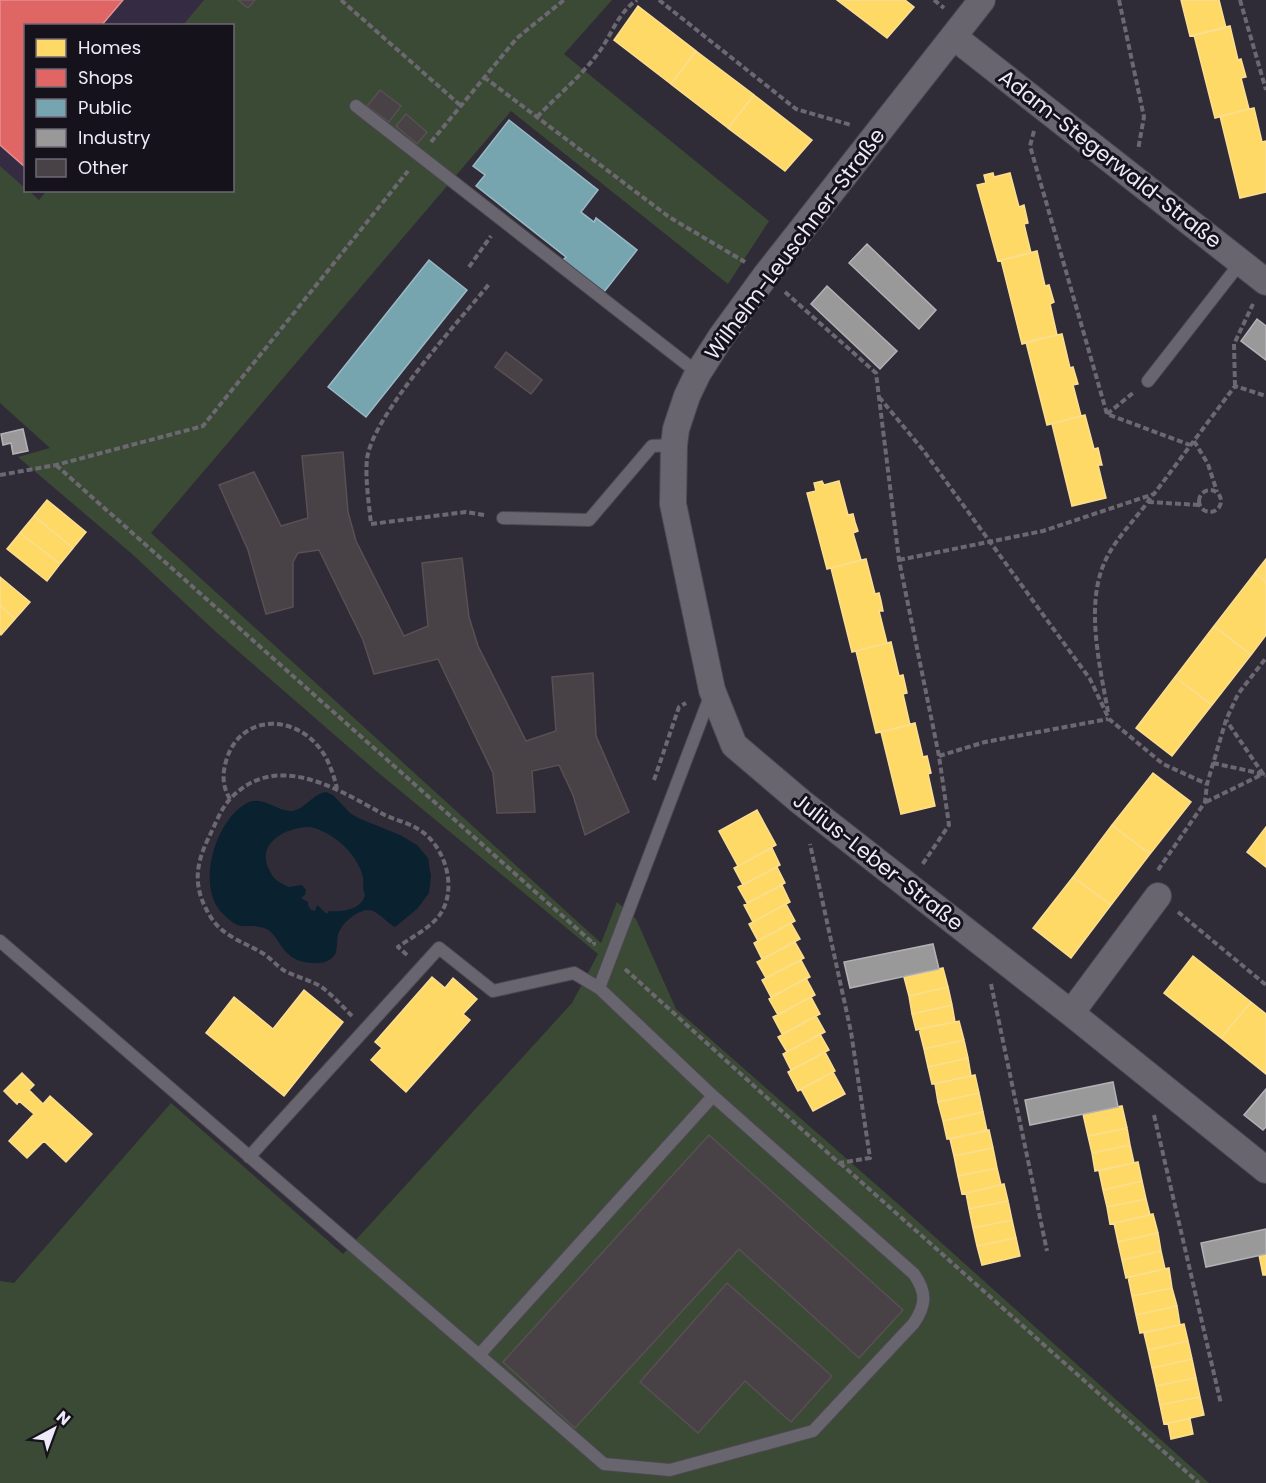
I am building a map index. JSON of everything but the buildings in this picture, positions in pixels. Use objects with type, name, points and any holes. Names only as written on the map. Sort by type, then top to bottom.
[{"type":"street","name":"Wilhelm-Leuschner-Straße","points":[[712,690],[673,504],[676,429],[687,396],[698,373],[721,337],[766,275],[982,0]]},
{"type":"street","name":"Adam-Stegerwald-Straße","points":[[954,37],[1265,281]]},
{"type":"street","name":"Julius-Leber-Straße","points":[[712,690],[734,746],[801,802],[1071,1013],[1266,1170]]},
{"type":"street","points":[[1071,1013],[1158,896]]},
{"type":"lane","points":[[356,106],[698,373]]},
{"type":"lane","points":[[1148,381],[1241,262]]},
{"type":"lane","points":[[503,518],[589,520],[652,446],[674,446]]},
{"type":"lane","points":[[599,988],[712,690]]},
{"type":"lane","points":[[0,941],[249,1157],[480,1355],[604,1464],[670,1470],[813,1431],[914,1323],[923,1310],[922,1284],[914,1274],[713,1096],[599,988],[574,973],[492,992],[439,948],[249,1157]]},
{"type":"lane","points":[[480,1355],[713,1096]]},
{"type":"path","points":[[341,0],[460,105]]},
{"type":"path","points":[[0,475],[56,465],[203,426],[460,105],[517,38],[564,0]]},
{"type":"path","points":[[537,117],[596,56],[614,24],[637,0]]},
{"type":"path","points":[[658,0],[796,109],[878,133]]},
{"type":"path","points":[[1119,0],[1144,117],[1133,177]]},
{"type":"path","points":[[1240,0],[1266,90]]},
{"type":"path","points":[[484,77],[669,217],[766,275],[876,373],[899,560],[939,756],[949,825],[909,886]]},
{"type":"path","points":[[1041,105],[1030,146],[1107,414]]},
{"type":"path","points":[[469,267],[503,220]]},
{"type":"path","points":[[1109,719],[1098,651],[1095,601],[1103,566],[1119,538],[1235,386],[1234,344],[1265,281]]},
{"type":"path","points":[[490,283],[409,383],[378,428],[367,459],[371,524],[466,512],[503,518]]},
{"type":"path","points":[[1107,414],[1148,381]]},
{"type":"path","points":[[1235,386],[1266,396]]},
{"type":"path","points":[[879,397],[923,450],[1090,680],[1109,719],[1163,764],[1207,784]]},
{"type":"path","points":[[1107,414],[1192,443],[1208,464],[1221,500],[1216,510],[1206,510],[1200,505],[1148,502]]},
{"type":"path","points":[[56,465],[594,944]]},
{"type":"path","points":[[1200,505],[1200,498],[1204,492],[1212,490],[1218,493]]},
{"type":"path","points":[[899,560],[1043,531],[1154,494]]},
{"type":"path","points":[[1266,658],[1238,694],[1226,720],[1207,784],[1205,802],[1150,880],[1158,896],[1266,985]]},
{"type":"path","points":[[939,756],[985,742],[1109,719]]},
{"type":"path","points":[[1226,720],[1264,775]]},
{"type":"path","points":[[230,799],[224,789],[223,776],[230,749],[247,729],[266,724],[288,726],[316,744],[329,764],[337,788]]},
{"type":"path","points":[[1213,763],[1264,775]]},
{"type":"path","points":[[366,1029],[321,987],[286,972],[264,954],[232,937],[213,921],[199,891],[196,869],[204,846],[230,799],[254,782],[270,777],[290,775],[307,778],[337,788],[389,818],[418,828],[433,841],[445,864],[449,880],[448,897],[441,914],[398,947],[421,969]]},
{"type":"path","points":[[1205,802],[1264,775]]},
{"type":"path","points":[[801,802],[851,1032],[870,1158],[839,1163]]},
{"type":"path","points":[[983,945],[1047,1251]]},
{"type":"path","points":[[610,956],[1198,1483]]},
{"type":"path","points":[[1144,1074],[1221,1404]]},
{"type":"shaded area","points":[[0,0],[204,0],[184,24],[24,24],[24,187],[0,166]]},
{"type":"green space","points":[[204,0],[612,0],[564,54],[769,221],[728,284],[511,111],[151,533],[601,943],[617,902],[636,919],[676,1009],[897,1203],[1209,1483],[0,1483],[0,1281],[14,1283],[171,1103],[343,1254],[572,1003],[598,954],[375,770],[216,632],[132,554],[18,457],[50,448],[0,403],[0,166],[24,187],[24,192],[30,192],[39,200],[45,192],[234,192],[234,24],[184,24]]},
{"type":"water","points":[[326,792],[333,795],[358,818],[400,835],[417,845],[428,858],[431,876],[429,893],[417,909],[395,927],[373,911],[362,911],[342,927],[333,957],[325,962],[315,963],[293,958],[283,949],[273,934],[264,928],[240,926],[223,914],[210,888],[210,871],[212,855],[218,838],[226,824],[247,803],[264,802],[291,811],[300,808]],"holes":[[[310,827],[343,845],[360,868],[365,895],[356,907],[329,911],[327,914],[317,905],[315,911],[312,910],[308,902],[301,898],[305,895],[306,890],[302,885],[288,887],[273,877],[266,855],[268,847],[274,840],[290,830]]]}]
